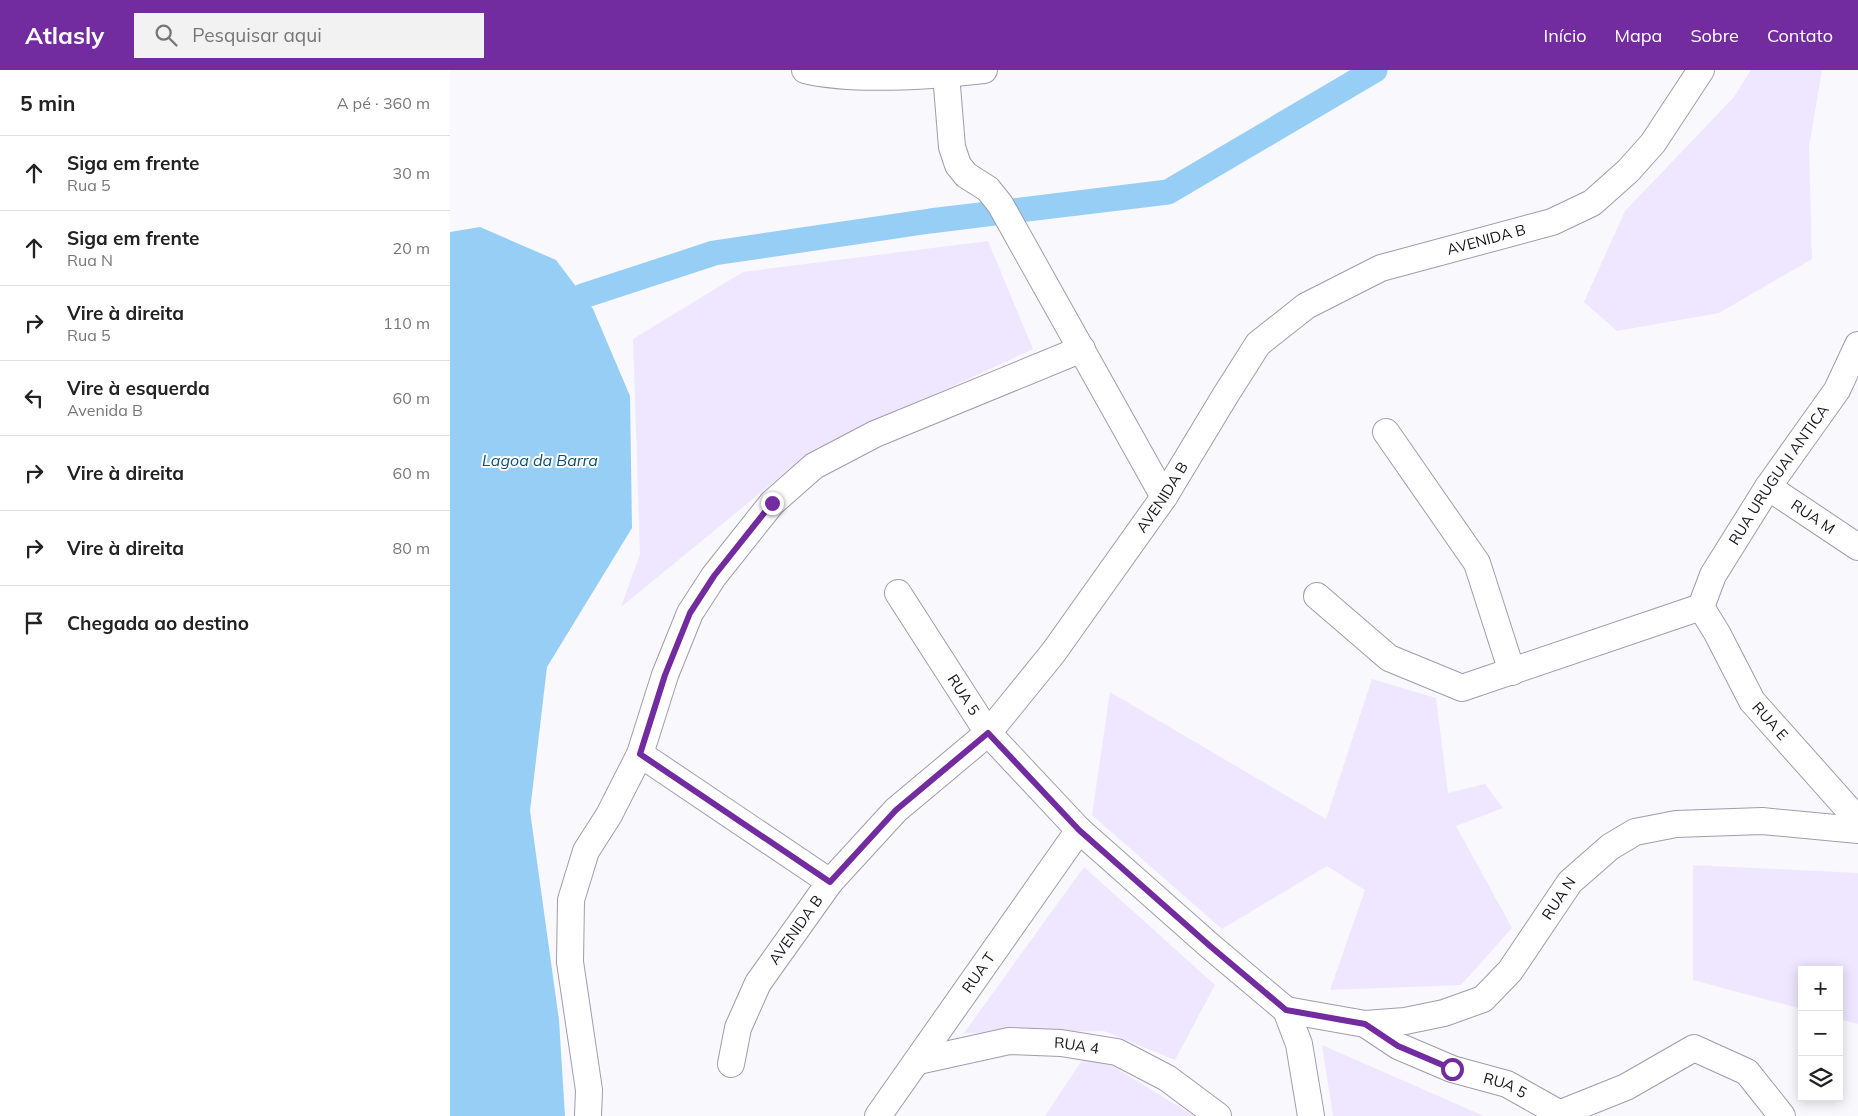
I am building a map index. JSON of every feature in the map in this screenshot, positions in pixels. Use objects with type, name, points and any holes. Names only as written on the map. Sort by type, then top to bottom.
[{"type":"street","points":[[805,70],[818,73],[865,76],[946,74],[984,70]]},
{"type":"street","name":"AVENIDA B","points":[[731,1064],[738,1028],[758,983],[830,882],[896,810],[988,733],[1053,653],[1164,497],[1258,344],[1306,306],[1381,268],[1552,222],[1592,203],[1628,171],[1653,143],[1701,70]]},
{"type":"street","points":[[946,74],[952,147],[958,165],[966,175],[988,189],[1000,204],[1164,497]]},
{"type":"street","name":"RUA URUGUAI ANTICA","points":[[1701,607],[1713,575],[1768,487],[1837,390],[1858,345]]},
{"type":"street","points":[[588,1116],[589,1090],[570,962],[570,900],[586,851],[609,815],[640,754],[665,675],[690,613],[714,576],[772,503],[814,466],[875,434],[1082,349]]},
{"type":"street","points":[[1386,432],[1477,563],[1512,672]]},
{"type":"street","name":"RUA M","points":[[1768,487],[1858,547]]},
{"type":"street","name":"RUA 5","points":[[898,593],[988,733],[1079,830],[1203,940],[1286,1010]]},
{"type":"street","points":[[1317,596],[1388,658],[1462,688],[1701,607]]},
{"type":"street","name":"RUA E","points":[[1701,607],[1717,633],[1752,701],[1858,820]]},
{"type":"street","points":[[640,754],[830,882]]},
{"type":"street","name":"RUA N","points":[[1286,1010],[1365,1024],[1405,1021],[1444,1013],[1483,998],[1510,971],[1570,882],[1610,847],[1635,832],[1676,824],[1762,821],[1858,830]]},
{"type":"street","name":"RUA T","points":[[878,1116],[1079,830]]},
{"type":"street","points":[[1286,1010],[1299,1044],[1311,1116]]},
{"type":"street","name":"RUA 5","points":[[1365,1024],[1398,1046],[1452,1069],[1507,1084],[1562,1115]]},
{"type":"street","name":"RUA 4","points":[[918,1061],[1009,1041],[1061,1042],[1117,1052],[1167,1078],[1217,1116]]},
{"type":"street","points":[[1562,1115],[1626,1087],[1694,1048],[1747,1072],[1782,1116]]},
{"type":"shaded area","points":[[1751,70],[1822,70],[1809,147],[1812,259],[1719,313],[1617,331],[1584,302],[1625,211],[1734,97]]},
{"type":"shaded area","points":[[988,241],[1033,349],[809,453],[621,607],[640,554],[633,339],[743,272]]},
{"type":"shaded area","points":[[1372,679],[1436,698],[1448,793],[1485,784],[1503,808],[1456,826],[1512,928],[1461,985],[1330,990],[1365,890],[1327,866],[1222,929],[1092,815],[1110,692],[1326,819]]},
{"type":"shaded area","points":[[1693,865],[1858,873],[1858,1024],[1843,1020],[1843,966],[1798,966],[1798,1008],[1693,980]]},
{"type":"shaded area","points":[[1084,867],[1215,985],[1175,1060],[1104,1031],[964,1033]]},
{"type":"shaded area","points":[[1322,1045],[1484,1116],[1333,1116]]},
{"type":"shaded area","points":[[1088,1051],[1194,1116],[1045,1116]]},
{"type":"water","name":"Lagoa da Barra","points":[[480,227],[556,260],[593,309],[630,396],[632,528],[547,667],[530,811],[559,1020],[565,1116],[450,1116],[450,232]]},
{"type":"waterway","points":[[583,296],[714,253],[930,221],[1168,192],[1375,70]]},
{"type":"route","points":[[772,503],[714,576],[690,613],[665,675],[640,754],[830,882],[896,810],[988,733],[1079,830],[1210,946],[1286,1010],[1365,1024],[1398,1046],[1452,1069]]}]
